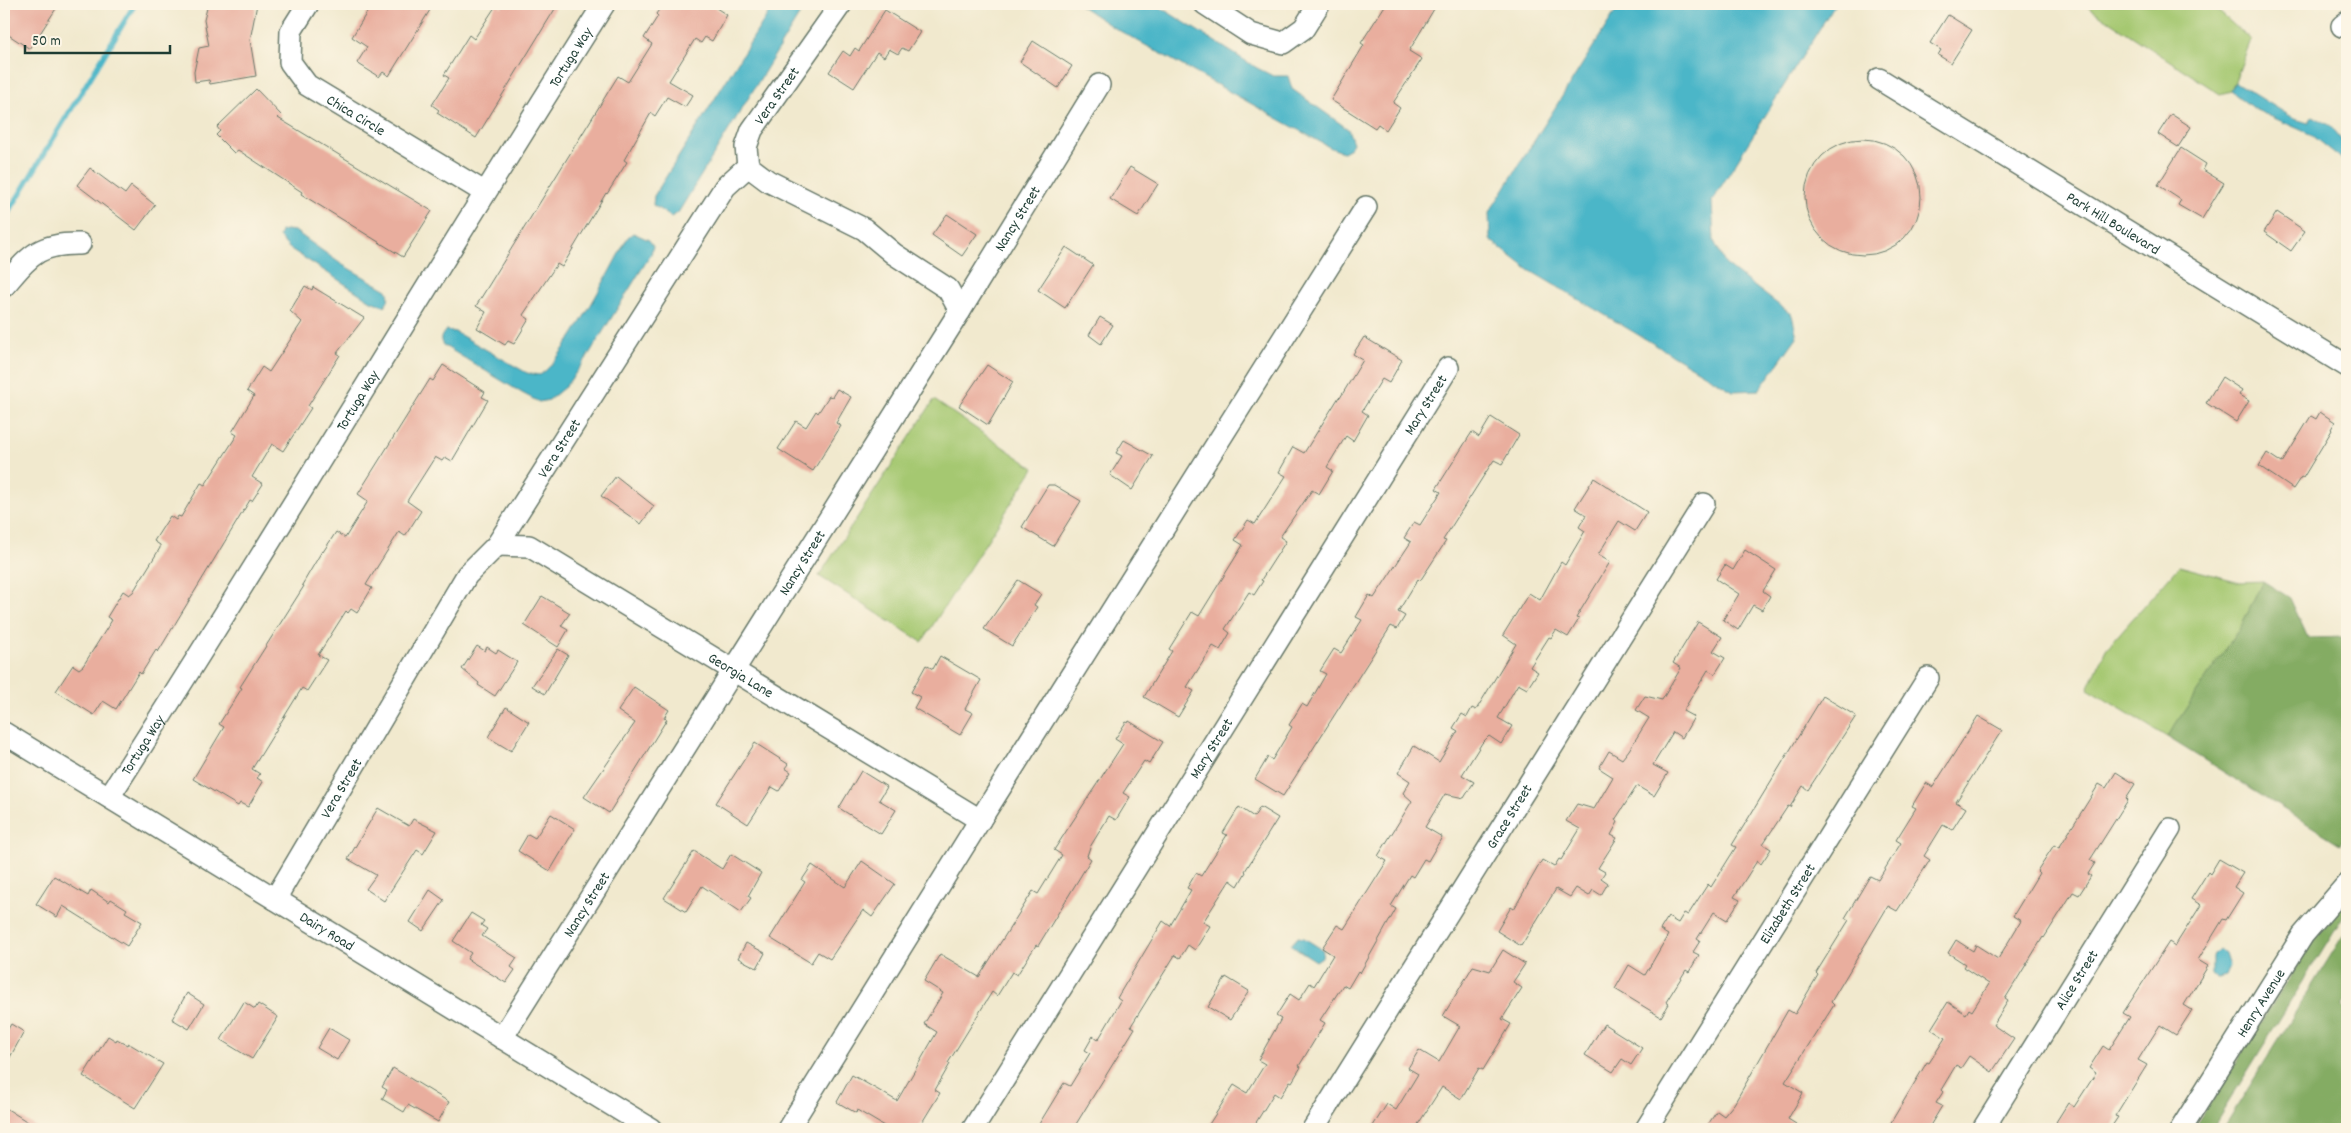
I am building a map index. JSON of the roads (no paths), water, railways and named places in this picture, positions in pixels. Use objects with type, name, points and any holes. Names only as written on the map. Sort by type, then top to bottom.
[{"type":"street","name":"Chica Circle","points":[[308,4],[291,31],[290,62],[306,85],[484,192]]},
{"type":"street","name":"Tortuga Way","points":[[109,796],[199,656],[484,192],[604,4]]},
{"type":"street","name":"Vera Street","points":[[275,899],[467,575],[497,545],[725,187],[748,166],[746,147],[752,130],[841,4]]},
{"type":"street","points":[[1204,4],[1251,34],[1283,43],[1304,28],[1319,4]]},
{"type":"street","name":"Park Hill Boulevard","points":[[1879,79],[2347,366]]},
{"type":"street","name":"Nancy Street","points":[[502,1038],[960,311],[1099,85]]},
{"type":"street","points":[[748,166],[768,181],[864,229],[894,254],[948,289],[960,311]]},
{"type":"street","points":[[788,1129],[1366,207]]},
{"type":"street","points":[[4,286],[31,254],[58,244],[80,244]]},
{"type":"street","name":"Mary Street","points":[[973,1129],[1448,368]]},
{"type":"street","name":"Grace Street","points":[[1313,1129],[1704,504]]},
{"type":"street","name":"Georgia Lane","points":[[497,545],[529,546],[980,820]]},
{"type":"street","name":"Elizabeth Street","points":[[1646,1129],[1928,678]]},
{"type":"street","name":"Dairy Road","points":[[4,733],[651,1129]]},
{"type":"street","name":"Alice Street","points":[[1983,1129],[2170,829]]},
{"type":"street","name":"Henry Avenue","points":[[2181,1129],[2303,935],[2347,884]]},
{"type":"water","points":[[774,4],[806,4],[678,213],[671,217],[653,205],[654,196]]},
{"type":"water","points":[[1078,4],[1155,4],[1257,68],[1273,76],[1288,76],[1292,89],[1348,129],[1353,143],[1350,148],[1343,152],[1331,148],[1111,26]]},
{"type":"water","points":[[1620,4],[1835,4],[1712,201],[1714,241],[1725,264],[1792,315],[1797,337],[1759,390],[1733,391],[1529,270],[1490,240],[1489,213]]},
{"type":"water","points":[[2235,82],[2295,119],[2308,123],[2313,116],[2331,126],[2347,146],[2347,163],[2312,135],[2254,109],[2231,91]]},
{"type":"water","points":[[281,231],[295,231],[341,264],[387,290],[389,297],[386,304],[384,306],[371,301],[289,248],[279,237]]},
{"type":"water","points":[[633,233],[649,240],[653,246],[651,254],[586,359],[566,386],[549,400],[539,402],[443,345],[441,338],[446,330],[455,332],[527,373],[540,375],[551,366],[575,332],[628,237]]},
{"type":"water","points":[[1298,937],[1304,938],[1323,950],[1322,957],[1316,961],[1291,945]]},
{"type":"water","points":[[2219,949],[2225,954],[2229,967],[2225,976],[2217,978],[2212,974],[2212,956]]},
{"type":"waterway","points":[[4,220],[135,4]]}]
